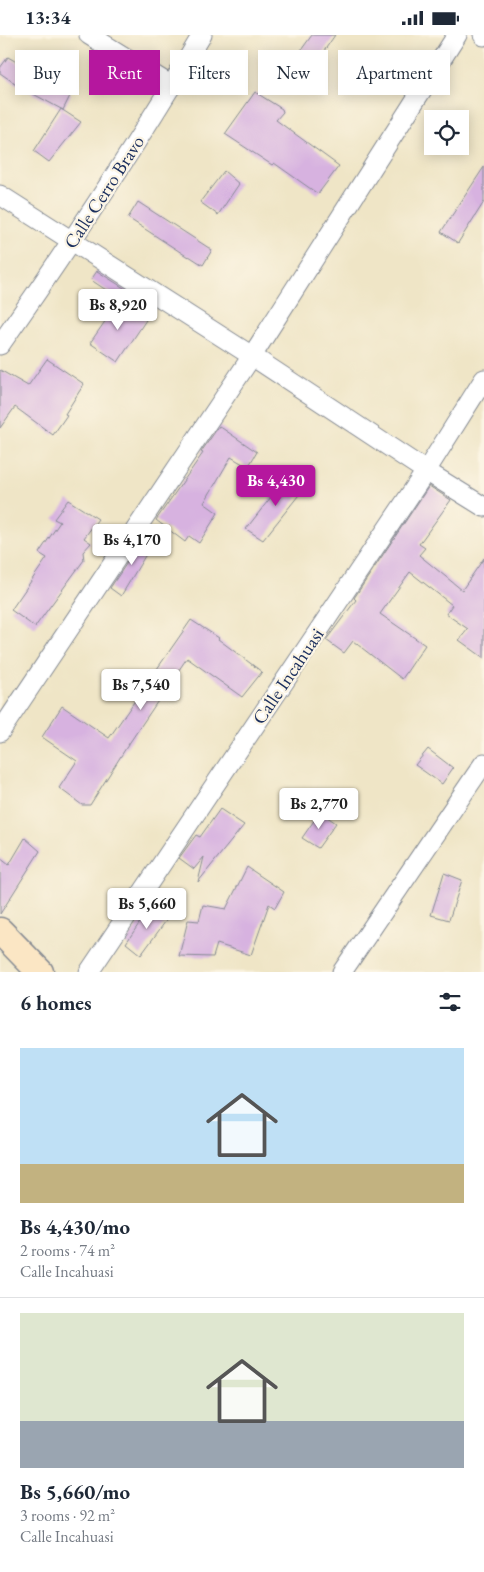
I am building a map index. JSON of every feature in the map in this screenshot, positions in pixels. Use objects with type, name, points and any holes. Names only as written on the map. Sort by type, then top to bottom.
[{"type":"street","points":[[89,35],[170,85]]},
{"type":"street","name":"Calle Cerro Bravo","points":[[193,50],[202,35]]},
{"type":"street","points":[[0,732],[252,356],[457,35]]},
{"type":"street","name":"Calle Cerro Bravo","points":[[0,345],[72,242],[170,89]]},
{"type":"street","points":[[0,195],[484,507]]},
{"type":"street","name":"Calle Incahuasi","points":[[89,972],[426,471],[484,379]]},
{"type":"street","points":[[342,972],[484,763]]},
{"type":"street","points":[[0,931],[40,972]]},
{"type":"building","points":[[312,35],[335,35],[325,50],[301,50]]},
{"type":"building","points":[[8,57],[15,61],[15,84],[0,73],[0,68]]},
{"type":"building","points":[[255,92],[282,109],[283,112],[276,120],[339,166],[318,194],[274,163],[272,165],[225,134]]},
{"type":"building","points":[[35,95],[70,95],[63,110]]},
{"type":"building","points":[[61,109],[81,122],[49,162],[34,151]]},
{"type":"building","points":[[484,167],[484,202],[458,243],[441,232]]},
{"type":"building","points":[[224,171],[239,184],[218,215],[200,202]]},
{"type":"building","points":[[138,202],[212,250],[203,265],[128,218]]},
{"type":"building","points":[[97,271],[154,307],[147,317],[91,280]]},
{"type":"building","points":[[120,300],[146,320],[118,362],[90,343]]},
{"type":"building","points":[[47,359],[84,384],[65,414],[67,415],[53,435],[15,407],[0,428],[0,370],[28,386]]},
{"type":"building","points":[[219,426],[257,452],[248,467],[231,457],[204,503],[218,513],[199,543],[189,536],[185,542],[156,520],[203,453],[201,452]]},
{"type":"building","points":[[289,474],[306,486],[263,540],[246,529]]},
{"type":"building","points":[[429,486],[451,500],[419,544],[425,548],[419,555],[462,590],[484,558],[484,658],[459,640],[468,629],[446,614],[452,605],[410,572],[380,614],[425,645],[402,679],[353,641],[344,653],[326,640],[356,600],[354,598]]},
{"type":"building","points":[[68,500],[98,519],[84,538],[91,543],[83,552],[84,560],[35,627],[11,610],[47,558],[39,553],[60,522],[54,519]]},
{"type":"building","points":[[145,536],[154,541],[121,596],[110,588]]},
{"type":"building","points":[[191,620],[219,638],[262,672],[242,697],[187,658],[90,805],[82,805],[59,788],[77,761],[42,737],[62,706],[109,738]]},
{"type":"building","points":[[428,749],[453,768],[442,784],[415,765]]},
{"type":"building","points":[[220,809],[244,825],[198,882],[204,857],[194,869],[179,858],[196,835],[200,837]]},
{"type":"building","points":[[320,812],[336,823],[318,848],[302,838]]},
{"type":"building","points":[[25,838],[40,851],[0,914],[0,858],[9,865]]},
{"type":"building","points":[[247,867],[284,892],[275,908],[269,904],[251,955],[217,944],[213,957],[179,956],[188,920],[199,921],[203,905],[226,909]]},
{"type":"building","points":[[444,873],[462,880],[449,920],[431,915]]},
{"type":"building","points":[[151,906],[168,918],[141,955],[126,943]]}]
